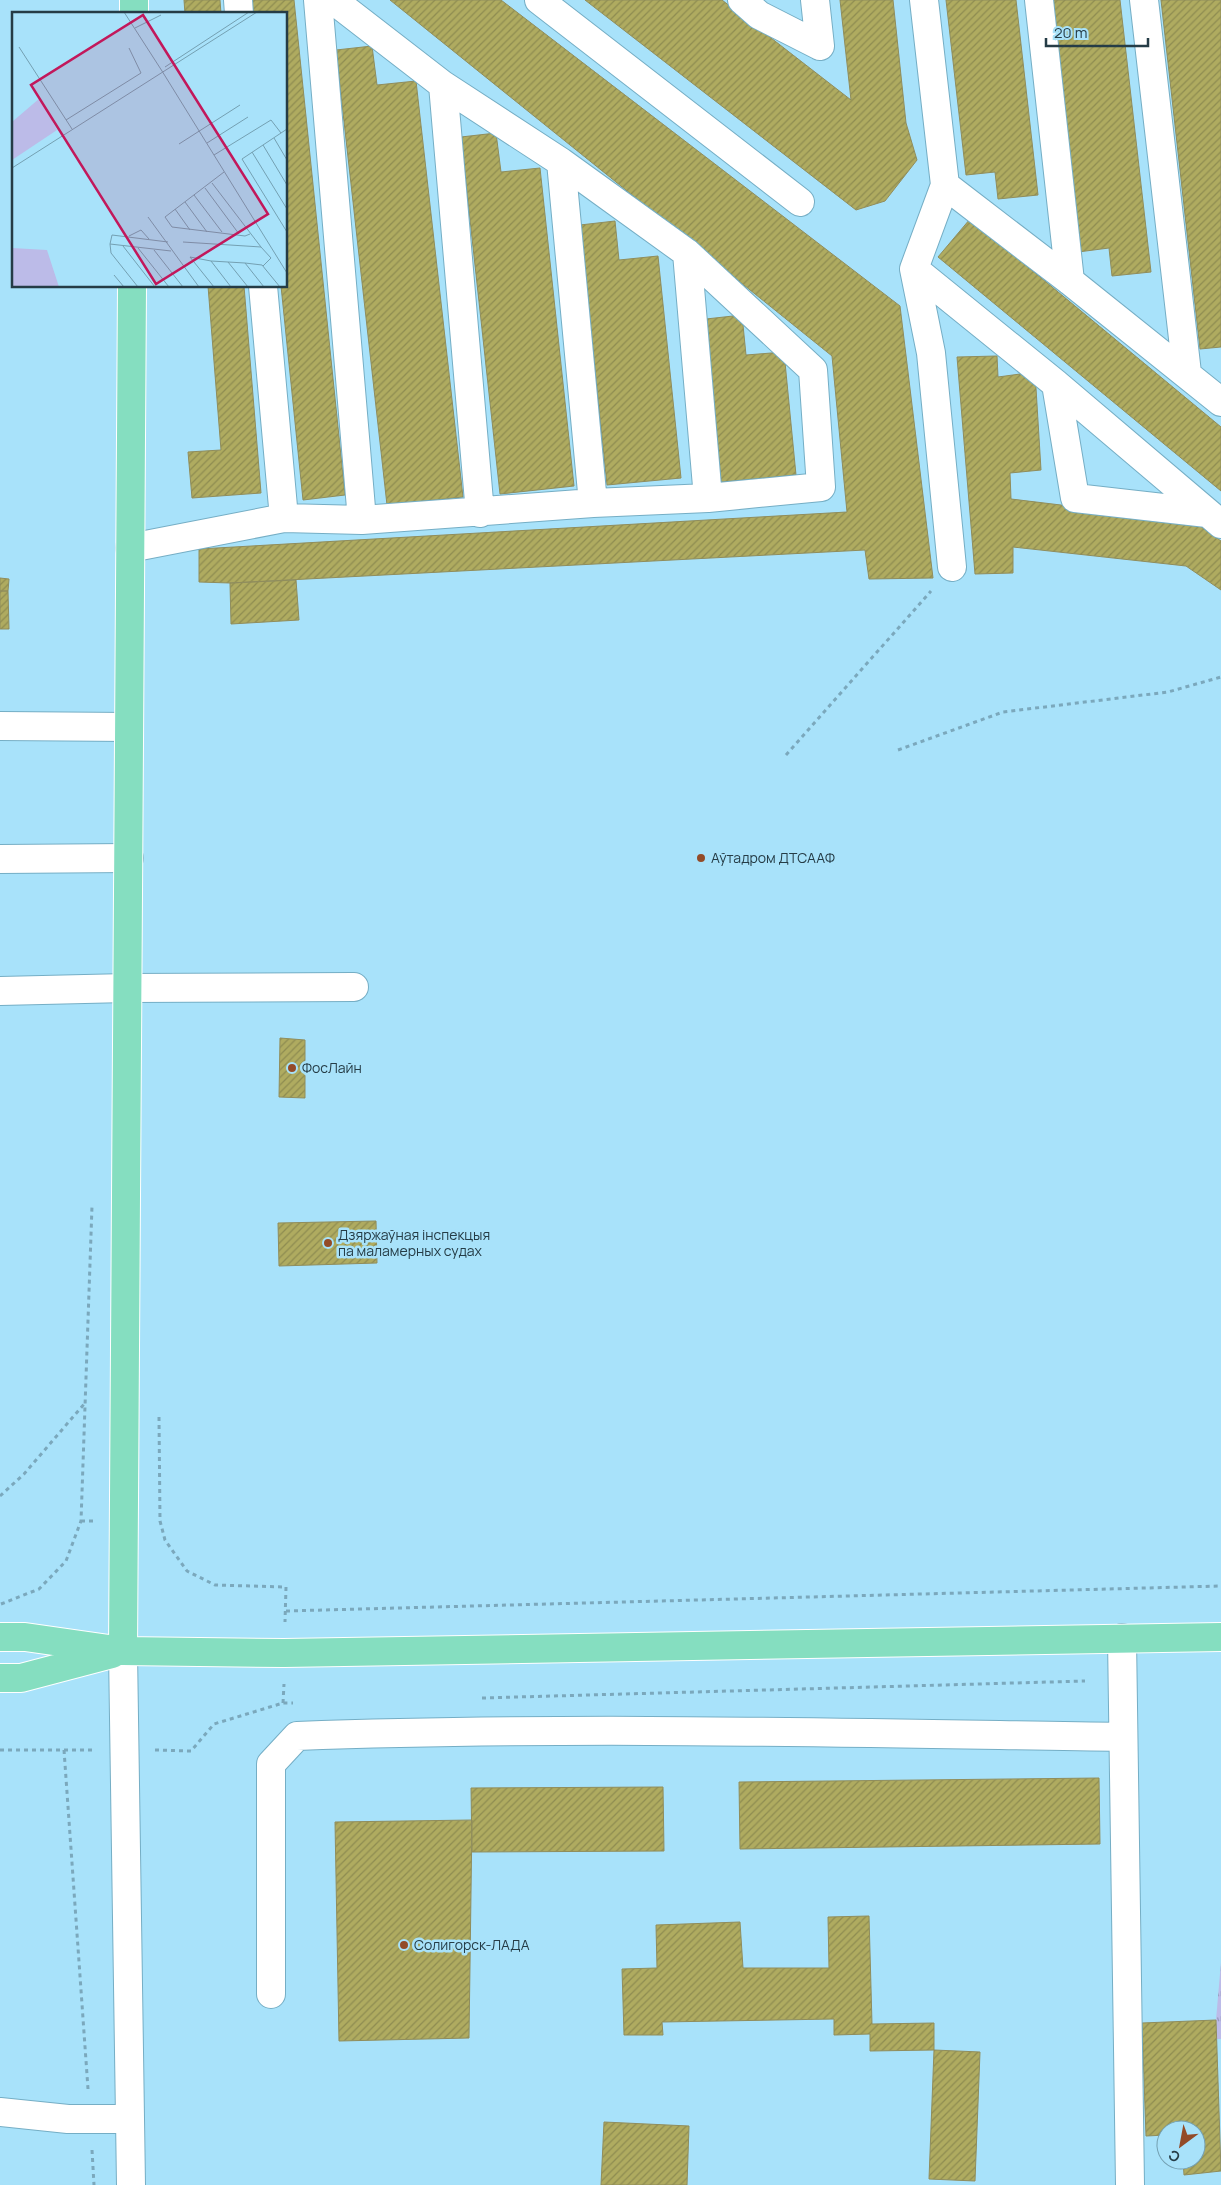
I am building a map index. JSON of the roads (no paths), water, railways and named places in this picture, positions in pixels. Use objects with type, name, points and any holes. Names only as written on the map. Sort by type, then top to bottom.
[{"type":"main road","points":[[123,1651],[132,288]]},
{"type":"main road","points":[[0,1637],[25,1637],[123,1651],[294,1653],[1221,1637]]},
{"type":"main road","points":[[0,1678],[21,1678],[123,1651]]},
{"type":"street","points":[[318,0],[362,520]]},
{"type":"street","points":[[130,548],[284,518],[362,520],[480,513],[593,504],[708,498],[821,486],[813,370],[687,253],[562,162],[443,85],[333,0]]},
{"type":"street","points":[[539,0],[800,202]]},
{"type":"street","points":[[742,0],[758,15],[820,46],[815,0]]},
{"type":"street","points":[[924,0],[945,185],[914,269],[931,353],[952,567]]},
{"type":"street","points":[[1039,0],[1070,281]]},
{"type":"street","points":[[1144,0],[1187,373]]},
{"type":"street","points":[[443,85],[480,513]]},
{"type":"street","points":[[562,162],[593,504]]},
{"type":"street","points":[[945,185],[1070,281],[1221,402]]},
{"type":"street","points":[[687,253],[708,498]]},
{"type":"street","points":[[914,269],[1056,384],[1214,518]]},
{"type":"street","points":[[263,288],[284,518]]},
{"type":"street","points":[[1056,384],[1075,498],[1214,518]]},
{"type":"street","points":[[0,726],[130,727]]},
{"type":"street","points":[[0,859],[128,858]]},
{"type":"street","points":[[0,991],[127,988],[354,987]]},
{"type":"street","points":[[1122,1638],[1130,2185]]},
{"type":"street","points":[[123,1651],[131,2185]]},
{"type":"street","points":[[272,1994],[271,1764],[297,1736],[402,1732],[714,1732],[1123,1737]]},
{"type":"street","points":[[0,2112],[90,2119],[130,2119]]},
{"type":"place","name":"Аўтадром ДТСААФ","points":[[701,858]]},
{"type":"place","name":"ФосЛайн","points":[[292,1068]]},
{"type":"place","name":"Дзяржаўная інспекцыя па маламерных судах","points":[[328,1243]]},
{"type":"place","name":"Солигорск-ЛАДА","points":[[404,1945]]}]
